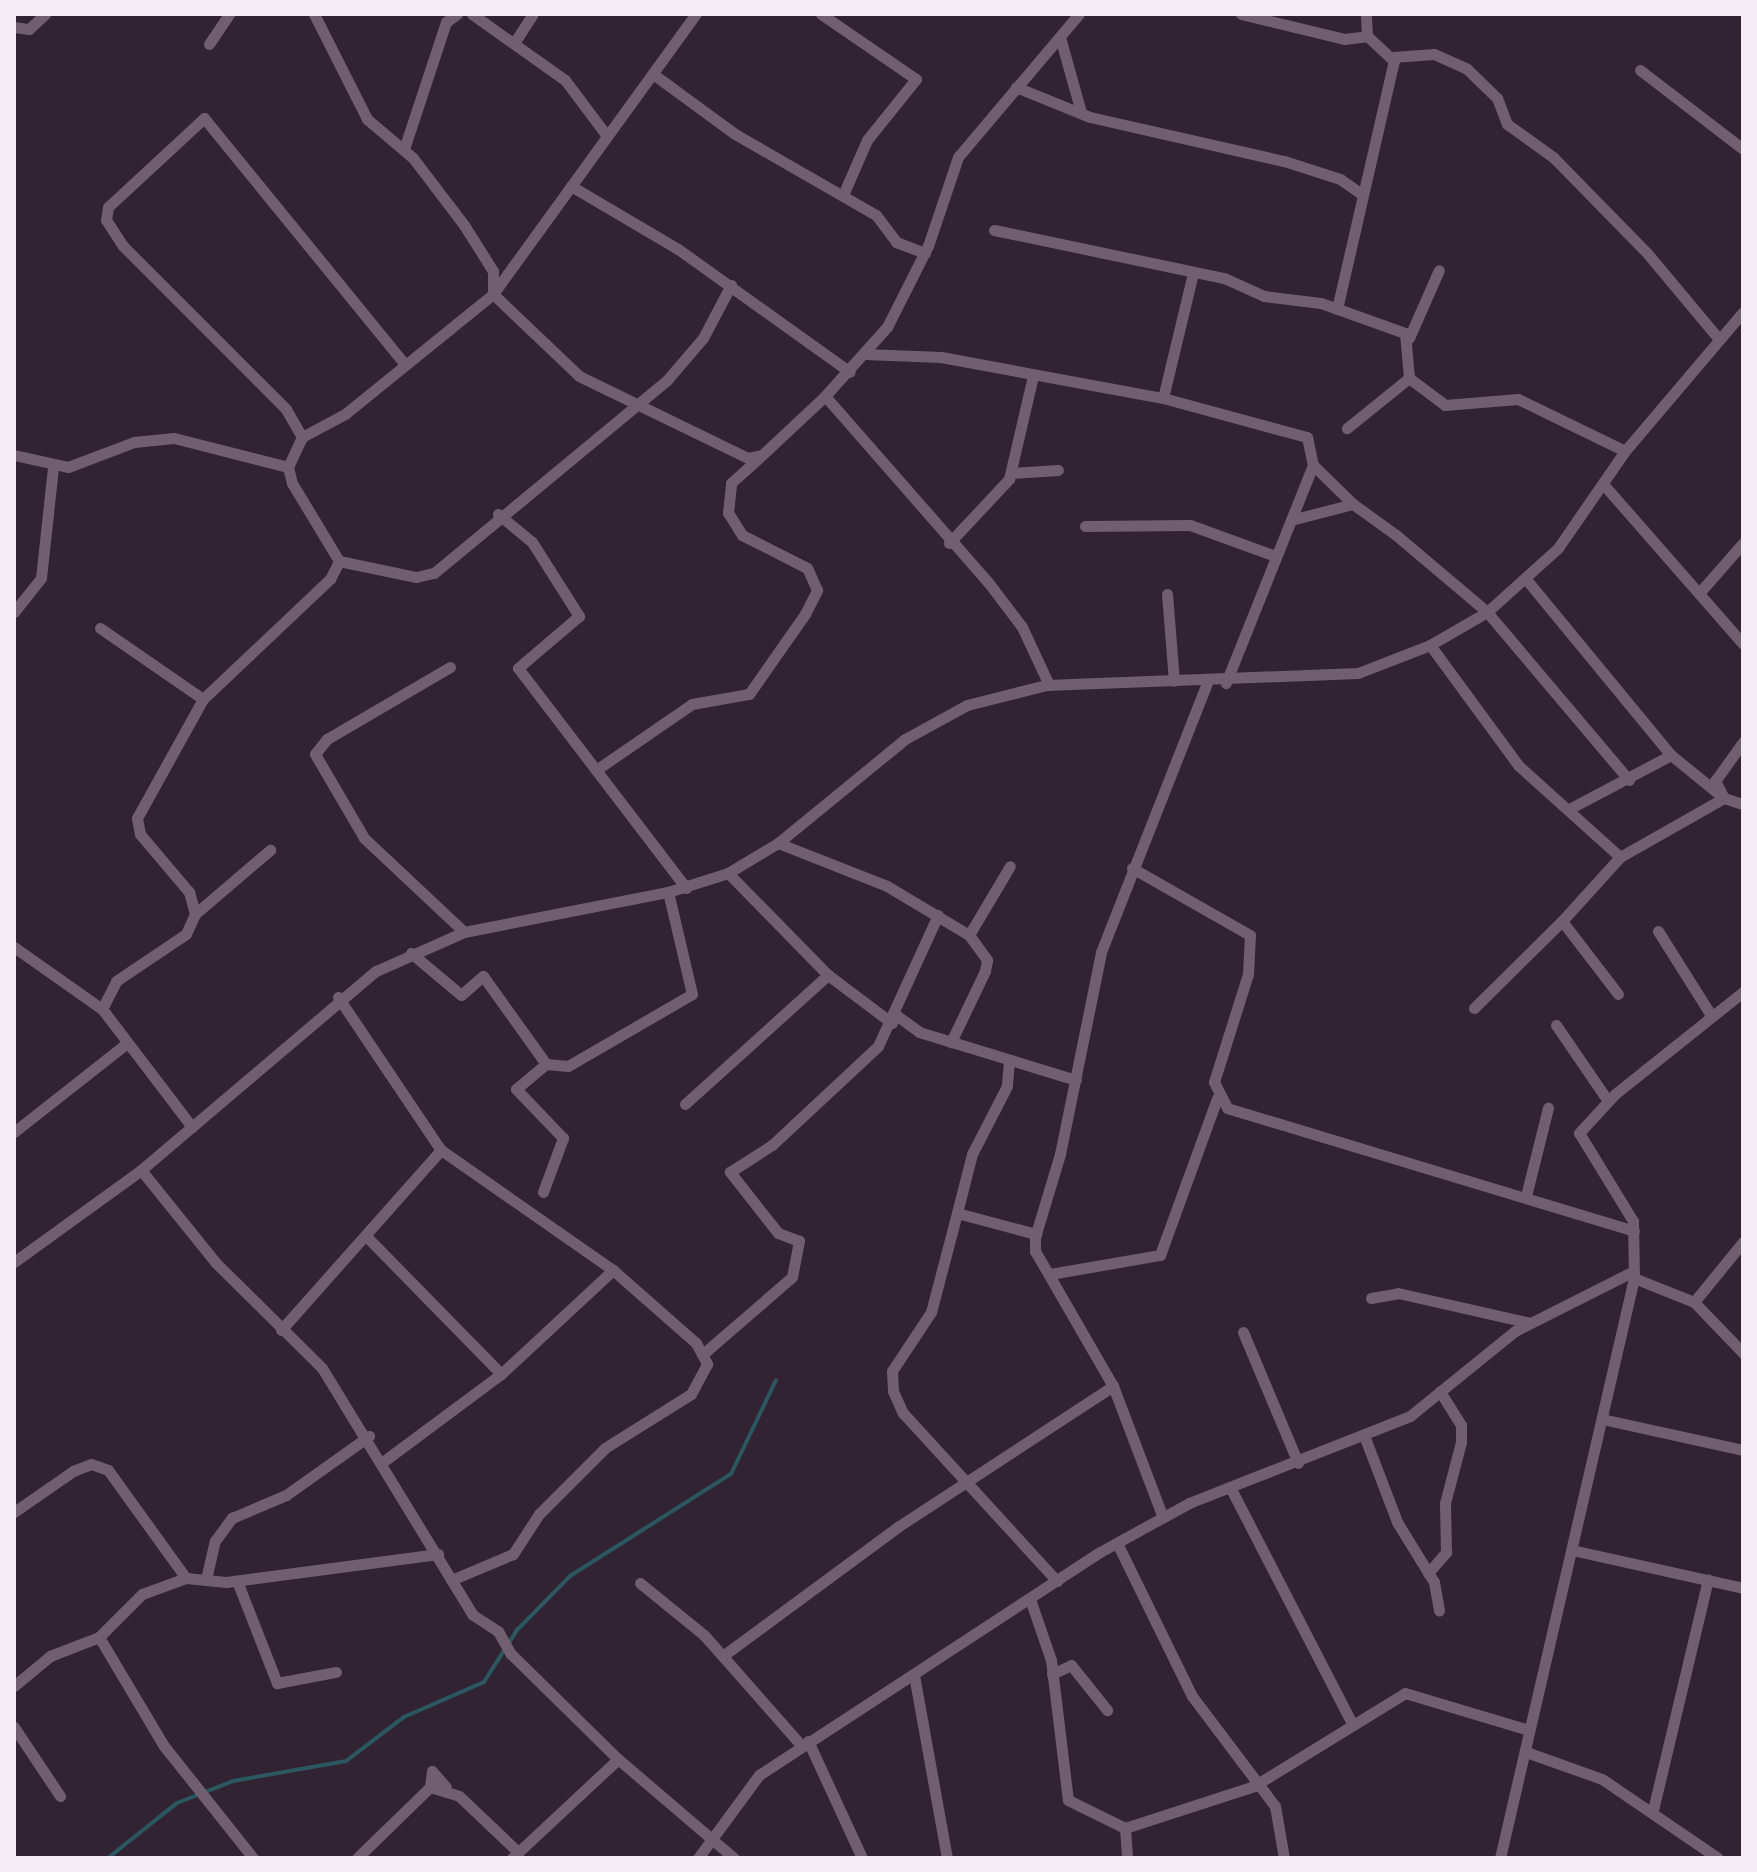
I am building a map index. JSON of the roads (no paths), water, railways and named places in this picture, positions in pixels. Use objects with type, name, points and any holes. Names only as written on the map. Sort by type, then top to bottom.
[{"type":"street","points":[[14,27],[29,29],[45,14]]},
{"type":"street","points":[[209,44],[229,14]]},
{"type":"street","points":[[314,14],[367,119],[404,149],[493,271],[493,294],[579,376],[641,403],[736,455],[762,455]]},
{"type":"street","points":[[404,149],[446,22],[457,14]]},
{"type":"street","points":[[472,14],[516,40],[565,80],[607,136]]},
{"type":"street","points":[[516,40],[533,14]]},
{"type":"street","points":[[288,467],[302,437],[345,414],[403,362],[493,294],[696,14]]},
{"type":"street","points":[[821,14],[916,79],[867,140],[843,195]]},
{"type":"street","points":[[596,770],[692,704],[749,694],[817,590],[807,568],[733,527],[726,502],[740,473],[825,396],[865,354],[925,253],[958,157],[1079,14]]},
{"type":"street","points":[[1241,14],[1344,39],[1367,36],[1393,57],[1434,54],[1467,69],[1497,98],[1507,124],[1553,157],[1637,242],[1718,338]]},
{"type":"street","points":[[1366,14],[1367,36]]},
{"type":"street","points":[[1060,37],[1081,112]]},
{"type":"street","points":[[1337,309],[1360,193],[1393,57]]},
{"type":"street","points":[[1640,70],[1743,149]]},
{"type":"street","points":[[653,74],[735,134],[876,215],[896,242],[925,253]]},
{"type":"street","points":[[1016,87],[1081,112],[1284,161],[1340,179],[1360,193]]},
{"type":"street","points":[[302,437],[286,409],[123,246],[106,220],[129,181],[204,118],[403,362]]},
{"type":"street","points":[[571,186],[731,285],[850,372]]},
{"type":"street","points":[[994,230],[1193,273],[1337,309],[1409,338]]},
{"type":"street","points":[[1409,378],[1409,338],[1439,270]]},
{"type":"street","points":[[1163,398],[1193,273]]},
{"type":"street","points":[[339,561],[427,576],[498,514],[641,403],[703,338],[731,285]]},
{"type":"street","points":[[14,1262],[141,1170],[338,997],[411,953],[464,932],[686,888],[728,873],[778,843],[905,739],[967,705],[1049,685],[1174,681],[1226,683],[1358,673],[1430,645],[1487,612],[1558,548],[1625,451],[1743,312]]},
{"type":"street","points":[[865,354],[941,357],[1163,398],[1307,437],[1313,465],[1353,504],[1487,612],[1629,780]]},
{"type":"street","points":[[949,543],[1011,473],[1033,376]]},
{"type":"street","points":[[1409,378],[1445,405],[1518,399],[1625,451]]},
{"type":"street","points":[[1347,428],[1409,378]]},
{"type":"street","points":[[825,396],[1022,627],[1049,685]]},
{"type":"street","points":[[14,455],[53,468],[174,438],[288,467],[339,561]]},
{"type":"street","points":[[736,455],[740,473]]},
{"type":"street","points":[[1226,683],[1313,465]]},
{"type":"street","points":[[14,612],[41,578],[53,468]]},
{"type":"street","points":[[1011,473],[1058,470]]},
{"type":"street","points":[[1604,485],[1743,644]]},
{"type":"street","points":[[1291,520],[1353,504]]},
{"type":"street","points":[[498,514],[532,542],[579,616],[518,668],[686,888]]},
{"type":"street","points":[[1085,526],[1190,525],[1275,556]]},
{"type":"street","points":[[1700,592],[1743,543]]},
{"type":"street","points":[[195,914],[189,892],[140,834],[137,818],[203,699],[330,579],[339,561]]},
{"type":"street","points":[[1525,578],[1671,755],[1724,798],[1743,804]]},
{"type":"street","points":[[1167,594],[1174,681]]},
{"type":"street","points":[[100,628],[203,699]]},
{"type":"street","points":[[1430,645],[1489,731],[1620,857]]},
{"type":"street","points":[[450,667],[327,739],[315,754],[364,838],[464,932]]},
{"type":"street","points":[[1162,1515],[1113,1386],[1035,1251],[1036,1234],[1076,1080],[1101,952],[1207,683]]},
{"type":"street","points":[[1724,798],[1715,781],[1743,742]]},
{"type":"street","points":[[1569,809],[1629,780],[1671,755]]},
{"type":"street","points":[[1474,1008],[1562,921],[1620,857],[1724,798]]},
{"type":"street","points":[[778,843],[938,915],[969,935],[987,960],[985,971],[951,1042]]},
{"type":"street","points":[[102,1009],[116,981],[186,934],[195,914],[270,850]]},
{"type":"street","points":[[969,935],[1010,866]]},
{"type":"street","points":[[1050,1274],[1160,1255],[1217,1098],[1214,1082],[1248,974],[1250,935],[1132,868]]},
{"type":"street","points":[[728,873],[828,975],[894,1019],[951,1042],[1076,1080]]},
{"type":"street","points":[[543,1192],[563,1138],[516,1089],[546,1064],[581,1061],[692,994],[668,892]]},
{"type":"street","points":[[451,1580],[513,1554],[539,1514],[605,1448],[703,1381],[704,1353],[792,1277],[799,1241],[778,1233],[730,1172],[772,1145],[894,1019],[938,915]]},
{"type":"street","points":[[1562,921],[1618,994]]},
{"type":"street","points":[[1658,931],[1711,1015]]},
{"type":"street","points":[[14,947],[102,1009],[192,1127]]},
{"type":"street","points":[[411,953],[461,995],[483,976],[546,1064]]},
{"type":"street","points":[[685,1104],[828,975]]},
{"type":"street","points":[[1500,1858],[1529,1753],[1529,1730],[1634,1275],[1634,1231],[1623,1196],[1579,1133],[1608,1101],[1743,992]]},
{"type":"street","points":[[338,997],[441,1150],[613,1270],[704,1353]]},
{"type":"street","points":[[1556,1025],[1608,1101]]},
{"type":"street","points":[[14,1132],[126,1044]]},
{"type":"street","points":[[1009,1061],[1007,1086],[972,1154],[931,1312],[892,1371],[903,1413],[1057,1581]]},
{"type":"street","points":[[1217,1098],[1245,1117],[1526,1196],[1634,1231]]},
{"type":"street","points":[[1526,1196],[1548,1108]]},
{"type":"street","points":[[281,1330],[441,1150]]},
{"type":"street","points":[[141,1170],[281,1330],[322,1368],[369,1436],[473,1615],[498,1631],[511,1654],[618,1759],[713,1834],[734,1858]]},
{"type":"street","points":[[957,1213],[1036,1234]]},
{"type":"street","points":[[366,1236],[501,1374]]},
{"type":"street","points":[[1694,1302],[1743,1242]]},
{"type":"street","points":[[384,1461],[501,1374],[613,1270]]},
{"type":"street","points":[[698,1858],[759,1775],[804,1743],[1031,1602],[1057,1581],[1162,1515],[1365,1438],[1440,1391],[1530,1323],[1634,1275],[1694,1302],[1743,1353]]},
{"type":"street","points":[[1371,1298],[1398,1293],[1530,1323]]},
{"type":"street","points":[[1243,1332],[1298,1463]]},
{"type":"street","points":[[724,1655],[965,1482],[1113,1386]]},
{"type":"street","points":[[1428,1573],[1446,1552],[1445,1503],[1461,1442],[1461,1425],[1440,1391]]},
{"type":"street","points":[[1602,1419],[1743,1450]]},
{"type":"street","points":[[206,1579],[215,1541],[232,1518],[286,1495],[369,1436]]},
{"type":"street","points":[[1365,1438],[1397,1522],[1428,1573],[1439,1611]]},
{"type":"street","points":[[14,1512],[73,1471],[91,1464],[108,1470],[186,1578]]},
{"type":"street","points":[[1230,1487],[1351,1721]]},
{"type":"street","points":[[1117,1543],[1178,1672],[1254,1786],[1275,1806],[1284,1858]]},
{"type":"street","points":[[1572,1550],[1743,1588]]},
{"type":"street","points":[[14,1686],[50,1656],[99,1637],[142,1594],[186,1578],[237,1581],[438,1554]]},
{"type":"street","points":[[1653,1810],[1708,1579]]},
{"type":"street","points":[[237,1581],[277,1683],[336,1672]]},
{"type":"street","points":[[640,1583],[724,1655],[804,1743],[862,1858]]},
{"type":"street","points":[[1031,1602],[1052,1674],[1068,1800],[1125,1828],[1254,1786],[1351,1721],[1417,1691],[1529,1730]]},
{"type":"street","points":[[99,1637],[164,1746],[253,1858]]},
{"type":"street","points":[[1052,1674],[1071,1665],[1107,1710]]},
{"type":"street","points":[[914,1675],[947,1858]]},
{"type":"street","points":[[14,1727],[60,1796]]},
{"type":"street","points":[[1529,1753],[1602,1779],[1653,1810],[1718,1858]]},
{"type":"street","points":[[357,1858],[430,1787],[446,1787],[514,1854],[618,1759]]},
{"type":"street","points":[[1125,1828],[1127,1858]]},
{"type":"waterway","points":[[108,1858],[177,1803],[233,1781],[346,1761],[404,1717],[484,1682],[517,1630],[570,1576],[731,1474],[776,1380]]}]
